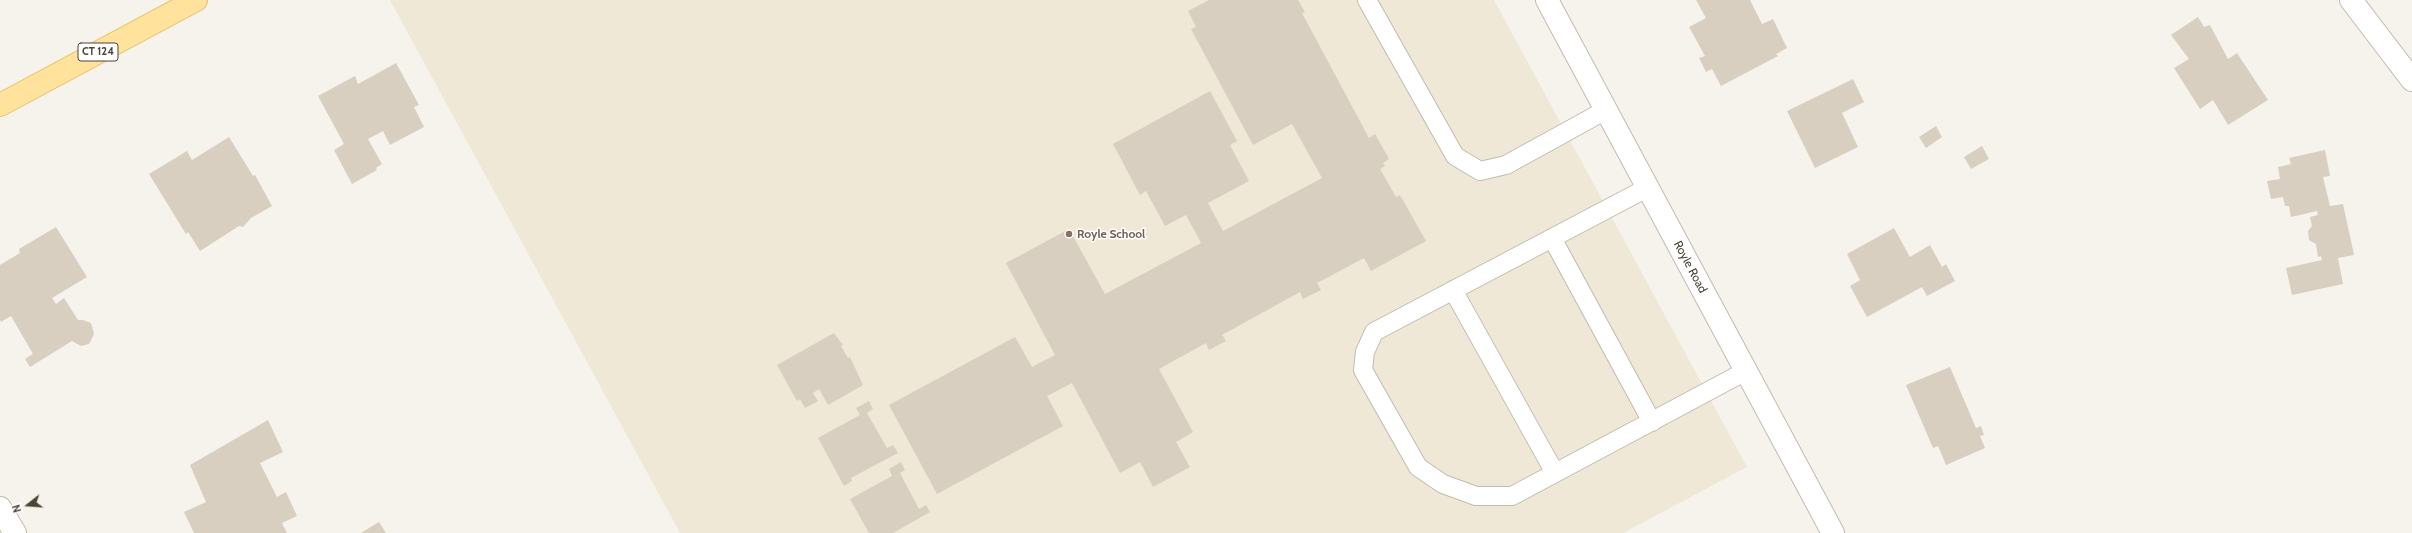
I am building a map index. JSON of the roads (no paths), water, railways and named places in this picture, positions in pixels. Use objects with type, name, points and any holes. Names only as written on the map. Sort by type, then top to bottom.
[{"type":"main road","name":"CT 124","points":[[0,105],[196,0]]},
{"type":"street","name":"Royle Road","points":[[1547,0],[1833,533]]},
{"type":"street","points":[[2351,0],[2412,80]]},
{"type":"street","points":[[0,508],[15,533]]},
{"type":"lane","points":[[1367,0],[1455,156],[1480,171],[1506,165],[1606,110]]},
{"type":"lane","points":[[1648,188],[1374,332],[1364,352],[1363,370],[1418,467],[1443,484],[1476,496],[1512,496],[1746,371]]},
{"type":"lane","points":[[1552,238],[1652,422]]},
{"type":"lane","points":[[1453,290],[1555,473]]},
{"type":"place","name":"Royle School","points":[[1069,234]]}]
